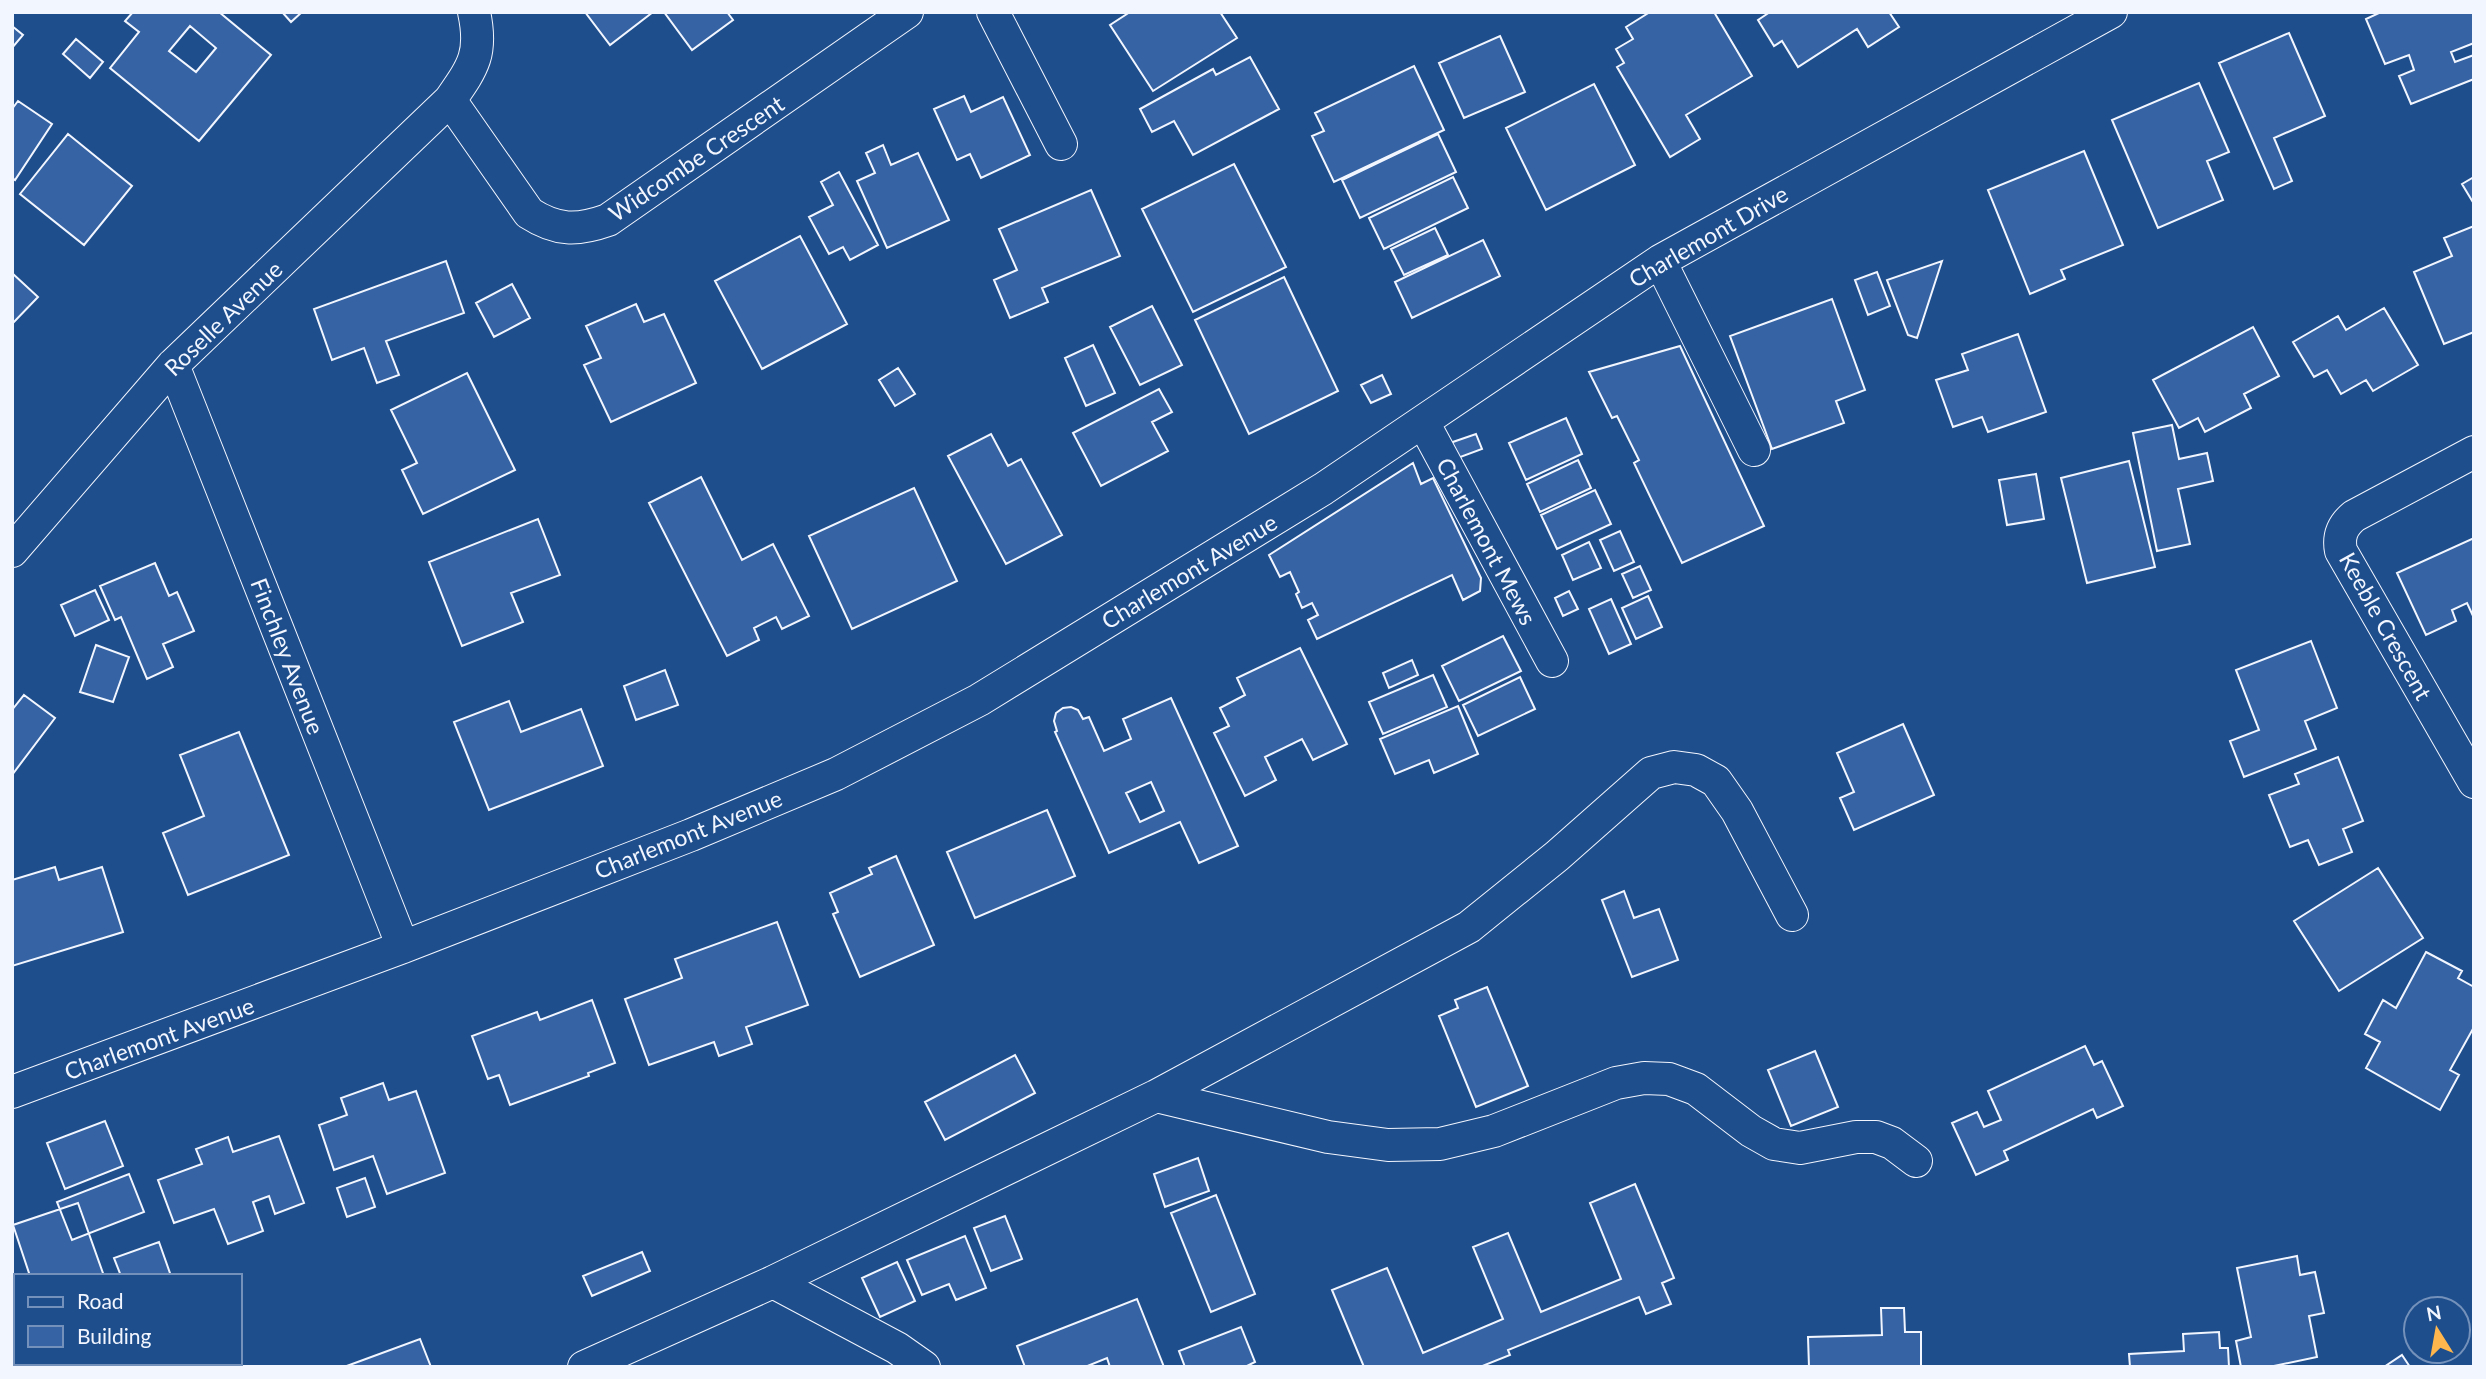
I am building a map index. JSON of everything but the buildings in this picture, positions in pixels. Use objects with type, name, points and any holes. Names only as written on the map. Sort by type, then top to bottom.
[{"type":"street","points":[[450,100],[474,66],[478,32],[474,12]]},
{"type":"street","name":"Widcombe Crescent","points":[[450,100],[529,213],[546,223],[565,228],[587,227],[608,220],[907,12]]},
{"type":"street","points":[[993,12],[1061,144]]},
{"type":"street","name":"Charlemont Drive","points":[[1323,489],[1660,261],[2111,12]]},
{"type":"street","name":"Roselle Avenue","points":[[12,551],[173,365],[450,100]]},
{"type":"street","points":[[1660,261],[1754,450]]},
{"type":"street","name":"Finchley Avenue","points":[[173,365],[402,947]]},
{"type":"street","name":"Charlemont Mews","points":[[1423,422],[1552,661]]},
{"type":"street","name":"Keeble Crescent","points":[[2474,452],[2354,516],[2346,523],[2339,541],[2341,551],[2474,782]]},
{"type":"street","name":"Charlemont Avenue","points":[[12,1092],[402,947],[691,835],[836,774],[979,700],[1323,489]]},
{"type":"street","points":[[584,1367],[773,1282],[1156,1097],[1469,927],[1557,856],[1651,773],[1674,767],[1696,770],[1716,781],[1737,811],[1792,915]]},
{"type":"street","points":[[1156,1097],[1328,1137],[1388,1145],[1440,1144],[1494,1131],[1616,1083],[1644,1078],[1669,1079],[1696,1089],[1751,1131],[1774,1144],[1800,1148],[1827,1145],[1856,1137],[1875,1137],[1892,1143],[1916,1161]]},
{"type":"street","points":[[773,1282],[891,1358],[924,1367]]}]
